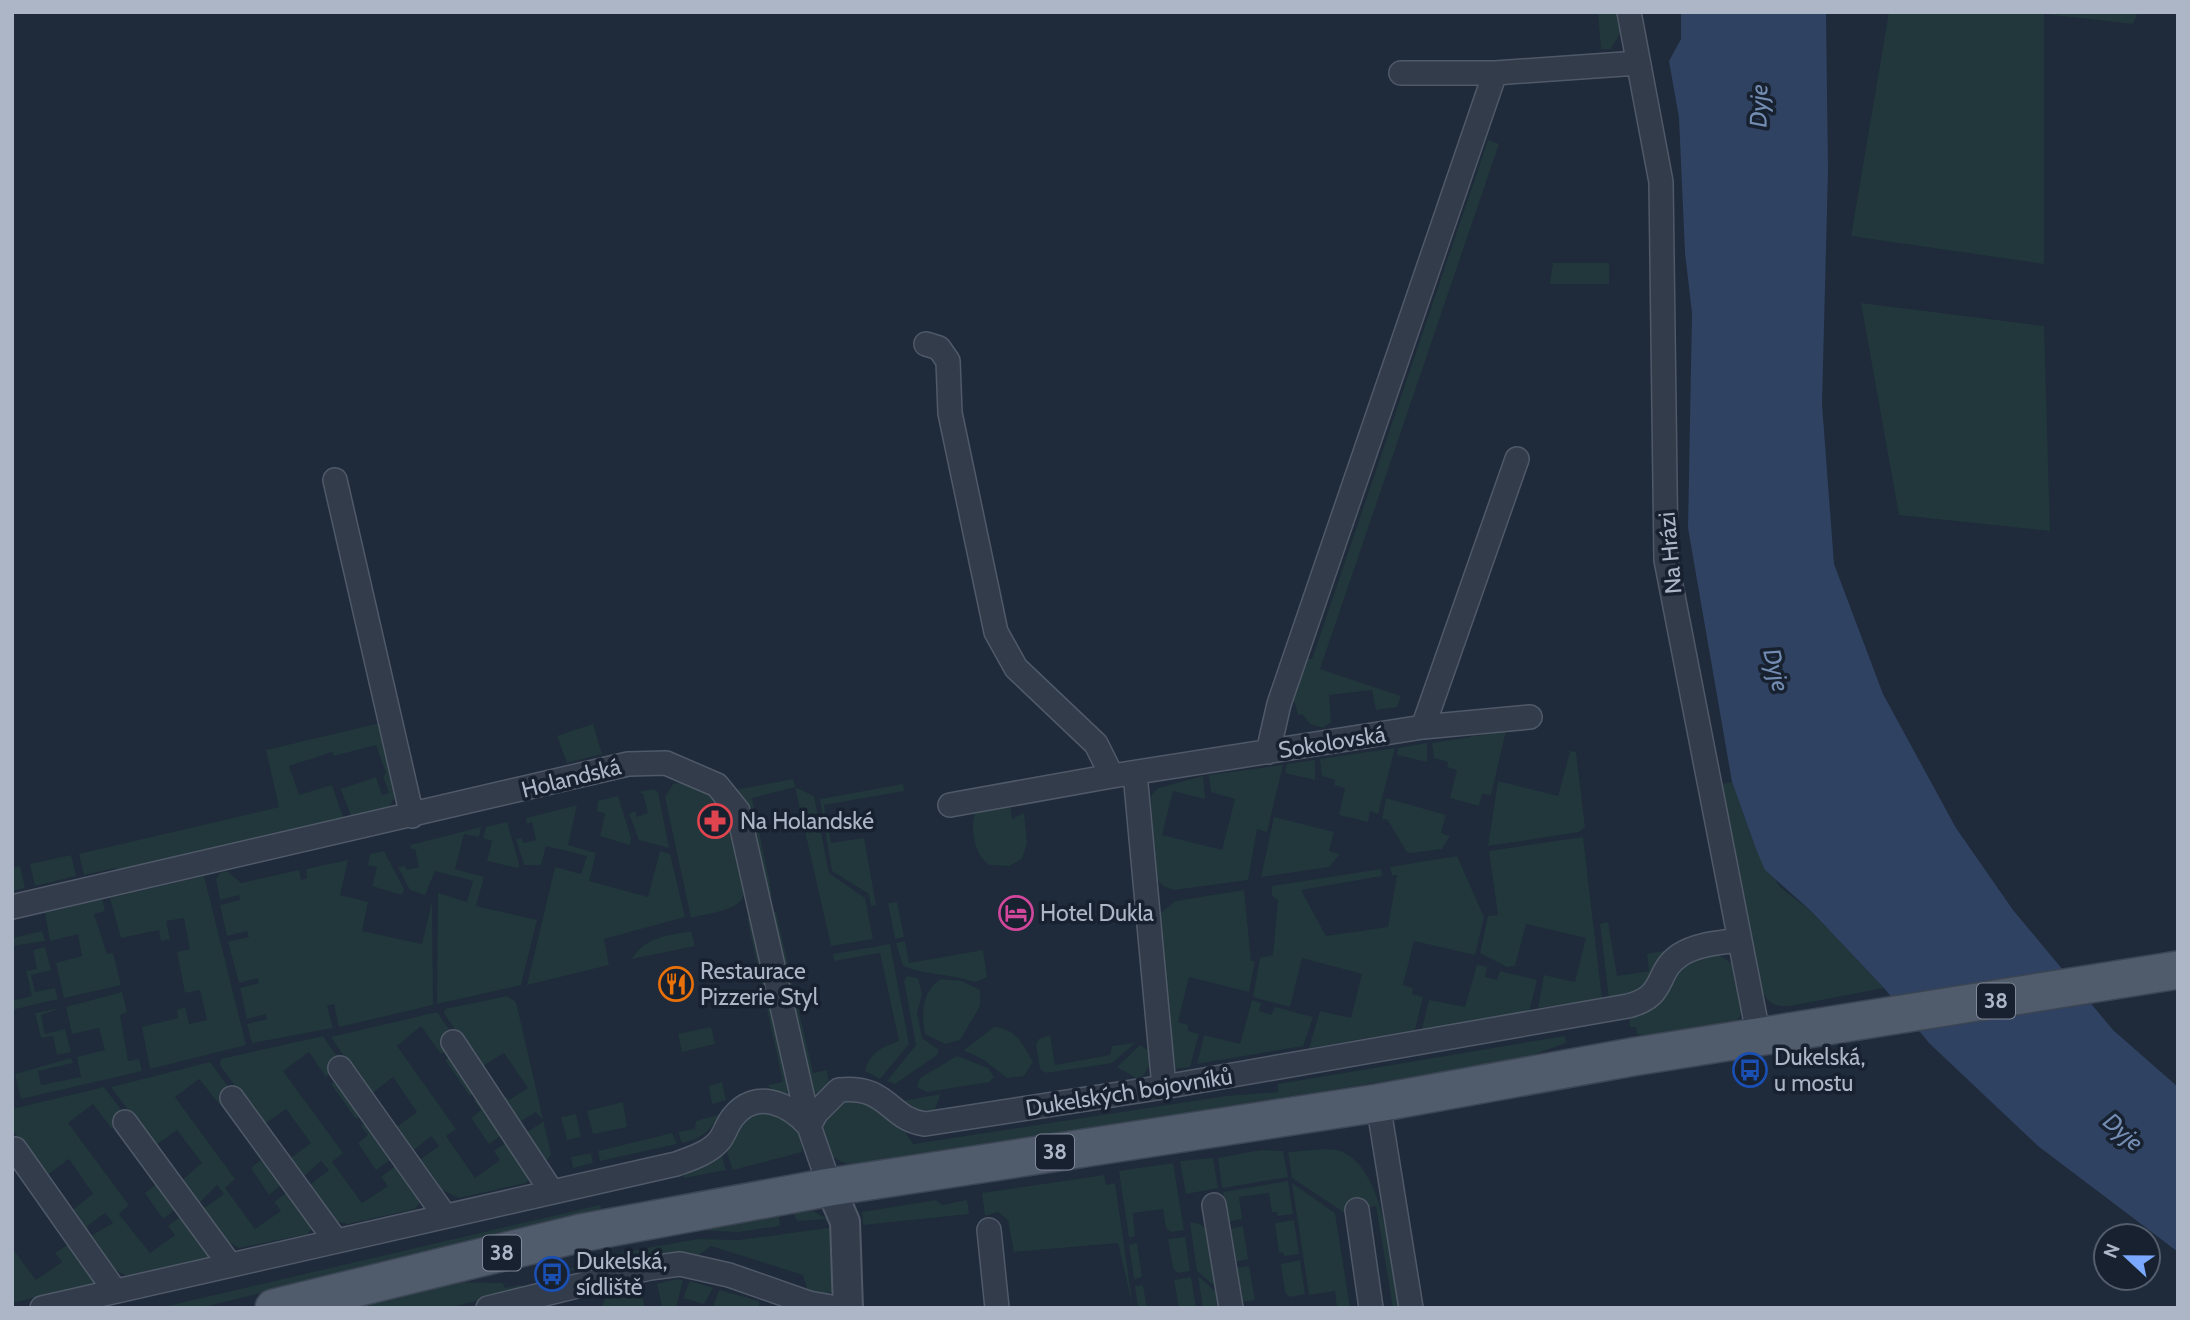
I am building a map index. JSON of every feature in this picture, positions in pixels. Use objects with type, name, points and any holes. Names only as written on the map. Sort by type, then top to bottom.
[{"type":"main road","name":"Dukelských bojovníků","points":[[274,1308],[580,1233],[830,1187],[1378,1103],[2178,970]]},
{"type":"street","name":"Na Hrázi","points":[[1629,12],[1661,182],[1666,560],[1759,1038]]},
{"type":"street","points":[[1401,73],[1495,73],[1638,63]]},
{"type":"street","points":[[1268,752],[1279,704],[1495,73]]},
{"type":"street","points":[[926,344],[939,348],[948,361],[950,413],[996,632],[1016,667],[1096,744],[1112,776]]},
{"type":"street","points":[[1423,727],[1517,459]]},
{"type":"street","points":[[335,480],[412,816]]},
{"type":"street","name":"Sokolovská","points":[[950,806],[1112,776],[1423,727],[1530,717]]},
{"type":"street","name":"Holandská","points":[[12,907],[628,764],[666,763],[717,785],[738,811],[809,1126],[830,1187]]},
{"type":"street","points":[[1135,773],[1164,1087]]},
{"type":"street","name":"Dukelských bojovníků","points":[[809,1126],[816,1113],[839,1090],[869,1090],[911,1120],[925,1124],[1164,1087],[1628,1006],[1645,1002],[1657,990],[1666,971],[1678,956],[1695,947],[1739,940]]},
{"type":"street","points":[[453,1042],[552,1192]]},
{"type":"street","points":[[340,1068],[445,1216]]},
{"type":"street","points":[[232,1098],[336,1241]]},
{"type":"street","points":[[42,1308],[676,1164],[699,1155],[720,1140],[734,1115],[756,1102],[765,1100],[789,1108],[809,1126]]},
{"type":"street","points":[[1378,1103],[1410,1308]]},
{"type":"street","points":[[125,1122],[230,1265]]},
{"type":"street","points":[[15,1149],[115,1292]]},
{"type":"street","points":[[830,1187],[845,1222],[848,1308]]},
{"type":"street","points":[[1214,1205],[1231,1308]]},
{"type":"street","points":[[1357,1210],[1371,1308]]},
{"type":"street","points":[[989,1230],[997,1308]]},
{"type":"street","points":[[488,1308],[650,1268],[680,1264],[719,1272],[809,1303],[837,1308]]},
{"type":"green space","points":[[1598,12],[1615,12],[1621,32],[1611,49],[1601,49]]},
{"type":"green space","points":[[1889,12],[2138,12],[2133,24],[2044,14],[2044,264],[1851,236]]},
{"type":"green space","points":[[1488,140],[1499,144],[1320,669],[1401,696],[1397,707],[1376,710],[1372,690],[1329,695],[1331,722],[1323,728],[1310,724],[1302,714],[1298,715],[1294,700],[1307,659],[1312,659]]},
{"type":"green space","points":[[1553,263],[1609,263],[1609,284],[1550,284]]},
{"type":"green space","points":[[1861,303],[2044,326],[2050,531],[1899,515]]},
{"type":"green space","points":[[380,723],[397,794],[387,810],[352,818],[335,775],[341,789],[376,777],[382,795],[389,793],[383,776],[386,773],[376,745],[334,756],[332,752],[289,766],[299,795],[332,785],[344,820],[118,873],[116,868],[84,875],[79,854],[279,807],[266,750]]},
{"type":"green space","points":[[593,724],[602,754],[567,763],[557,736]]},
{"type":"green space","points":[[1506,731],[1491,795],[1482,794],[1479,806],[1450,798],[1457,770],[1447,767],[1448,762],[1434,758],[1432,743]]},
{"type":"green space","points":[[1427,743],[1427,762],[1397,755],[1398,748]]},
{"type":"green space","points":[[1395,748],[1378,814],[1370,811],[1368,822],[1339,815],[1345,788],[1334,785],[1335,780],[1322,776],[1320,759]]},
{"type":"green space","points":[[1562,750],[1576,752],[1585,827],[1579,832],[1488,846],[1498,781],[1558,796],[1570,752]]},
{"type":"green space","points":[[1315,760],[1315,780],[1285,773],[1287,764]]},
{"type":"green space","points":[[1283,765],[1267,832],[1257,829],[1248,880],[1174,890],[1163,886],[1153,875],[1151,796],[1158,788],[1203,776],[1205,799],[1173,791],[1162,835],[1222,850],[1235,799],[1211,792],[1209,775]]},
{"type":"green space","points":[[793,779],[795,787],[752,798],[772,894],[767,896],[735,790]]},
{"type":"green space","points":[[686,782],[716,796],[729,815],[740,846],[745,877],[745,890],[738,903],[691,918],[665,797],[673,784]]},
{"type":"green space","points":[[1732,782],[1756,849],[1780,887],[1812,912],[1884,988],[1790,1006],[1773,1004],[1764,994],[1759,983],[1722,784]]},
{"type":"green space","points":[[903,784],[904,791],[824,805],[831,843],[864,838],[876,905],[871,906],[869,894],[832,871],[820,799]]},
{"type":"green space","points":[[795,787],[814,796],[829,873],[865,898],[873,939],[831,946]]},
{"type":"green space","points":[[654,789],[658,792],[669,848],[639,840],[629,814],[635,811],[637,817],[648,813],[643,794],[638,792]]},
{"type":"green space","points":[[618,796],[631,838],[630,845],[600,836],[605,814],[597,811],[598,801]]},
{"type":"green space","points":[[1386,798],[1446,815],[1441,833],[1450,836],[1442,849],[1410,853],[1406,851],[1387,819],[1382,819]]},
{"type":"green space","points":[[577,805],[568,845],[596,853],[589,881],[648,897],[660,851],[670,854],[685,917],[604,939],[609,965],[527,985],[555,867],[581,874],[587,856],[546,846],[541,865],[524,865],[516,839],[522,838],[523,843],[536,840],[532,822],[527,824],[526,818]]},
{"type":"green space","points":[[1010,805],[1012,819],[1024,813],[1027,843],[1022,859],[1009,866],[990,865],[980,855],[975,841],[975,812]]},
{"type":"green space","points":[[1274,817],[1334,832],[1329,851],[1340,854],[1329,867],[1261,877]]},
{"type":"green space","points":[[507,822],[518,868],[487,861],[492,841],[483,838],[486,827]]},
{"type":"green space","points":[[481,827],[479,837],[464,834],[455,869],[484,877],[476,906],[537,920],[521,985],[437,1004],[438,893],[467,902],[473,881],[435,871],[425,895],[410,890],[398,867],[405,866],[407,870],[419,867],[415,849],[411,849],[410,845]]},
{"type":"green space","points":[[1583,837],[1602,999],[1538,1008],[1544,975],[1575,982],[1586,938],[1526,924],[1515,966],[1507,967],[1480,953],[1488,916],[1498,915],[1489,851]]},
{"type":"green space","points":[[384,851],[404,889],[402,895],[372,886],[377,867],[368,865],[370,854]]},
{"type":"green space","points":[[71,855],[76,876],[35,886],[30,864]]},
{"type":"green space","points":[[1457,856],[1484,917],[1475,955],[1414,941],[1403,985],[1413,988],[1412,994],[1423,997],[1415,1030],[1309,1048],[1320,1011],[1351,1018],[1362,974],[1302,958],[1290,1007],[1253,997],[1260,958],[1273,955],[1278,900],[1272,896],[1272,886],[1381,869],[1382,876],[1301,890],[1326,936],[1388,927],[1397,875],[1392,875],[1390,867]]},
{"type":"green space","points":[[348,860],[340,895],[368,902],[362,931],[422,944],[432,902],[433,1005],[339,1027],[334,1004],[327,1006],[333,1028],[252,1043],[247,1024],[267,1019],[266,1014],[247,1019],[240,988],[259,983],[258,978],[239,983],[228,942],[249,937],[247,931],[227,936],[220,905],[240,900],[239,895],[220,900],[216,879],[220,873],[227,871],[241,883],[299,870],[301,880],[307,878],[306,869]]},
{"type":"green space","points":[[20,866],[25,888],[12,891],[12,868]]},
{"type":"green space","points":[[204,876],[246,1045],[150,1069],[142,1027],[178,1018],[177,1010],[185,1007],[189,1024],[207,1020],[200,990],[185,993],[177,952],[190,949],[184,918],[166,921],[170,939],[161,941],[159,930],[121,938],[110,898]]},
{"type":"green space","points":[[1244,890],[1251,961],[1255,961],[1249,992],[1189,977],[1178,1022],[1188,1025],[1188,1031],[1199,1034],[1190,1067],[1172,1069],[1159,914],[1176,901]]},
{"type":"green space","points":[[102,899],[105,911],[94,914],[107,954],[113,953],[121,985],[64,998],[56,963],[82,956],[78,934],[50,941],[45,913]]},
{"type":"green space","points":[[897,902],[904,937],[895,939],[888,903]]},
{"type":"green space","points":[[776,912],[813,1073],[827,1070],[830,1089],[820,1097],[813,1097],[770,913]]},
{"type":"green space","points":[[753,917],[796,1109],[779,1099],[768,1085],[783,1082],[747,918]]},
{"type":"green space","points":[[1608,922],[1617,976],[1649,971],[1647,954],[1665,951],[1645,985],[1631,994],[1609,1000],[1600,924]]},
{"type":"green space","points":[[42,931],[45,941],[12,946],[12,938]]},
{"type":"green space","points":[[691,931],[695,946],[632,959],[650,942]]},
{"type":"green space","points":[[905,941],[909,963],[983,950],[987,977],[975,982],[903,966],[896,943]]},
{"type":"green space","points":[[890,944],[909,1044],[880,1079],[865,1071],[867,1064],[877,1051],[899,1041],[880,953],[834,961],[833,954]]},
{"type":"green space","points":[[45,947],[51,970],[31,975],[35,992],[55,988],[58,999],[12,1010],[12,1001],[32,996],[26,971],[37,969],[33,950]]},
{"type":"green space","points":[[1717,954],[1738,967],[1745,1008],[1734,1025],[1663,1037],[1637,1034],[1636,1027],[1630,1027],[1629,1016],[1645,1014],[1645,1009],[1689,955]]},
{"type":"green space","points":[[1477,965],[1487,967],[1485,977],[1497,980],[1500,971],[1537,980],[1529,1012],[1422,1029],[1429,1000],[1465,1007]]},
{"type":"green space","points":[[907,976],[918,978],[922,994],[917,1013],[922,1038],[939,1050],[937,1055],[895,1084],[887,1081],[916,1045],[904,981]]},
{"type":"green space","points":[[941,979],[962,981],[980,990],[980,1006],[960,1040],[945,1044],[925,1034],[923,1019],[927,996]]},
{"type":"green space","points":[[122,992],[127,1012],[120,1015],[128,1061],[139,1059],[142,1071],[21,1099],[15,1074],[71,1058],[73,1063],[38,1071],[41,1085],[81,1077],[77,1057],[105,1050],[99,1028],[72,1034],[66,1007]]},
{"type":"green space","points":[[507,996],[516,1002],[543,1120],[536,1112],[521,1121],[525,1127],[521,1129],[501,1099],[506,1097],[509,1100],[528,1088],[504,1053],[480,1068],[444,1013],[445,1009]]},
{"type":"green space","points":[[1252,1000],[1261,1003],[1259,1011],[1271,1015],[1275,1007],[1313,1017],[1303,1046],[1197,1064],[1204,1035],[1240,1044]]},
{"type":"green space","points":[[61,1008],[41,1015],[45,1034],[65,1029],[71,1052],[57,1055],[53,1036],[41,1038],[35,1013]]},
{"type":"green space","points":[[437,1012],[455,1038],[450,1048],[441,1054],[421,1026],[397,1046],[456,1129],[446,1136],[475,1178],[500,1160],[494,1151],[510,1140],[533,1175],[526,1183],[459,1198],[436,1187],[415,1158],[417,1155],[421,1159],[439,1146],[431,1136],[414,1150],[413,1155],[394,1129],[417,1112],[393,1077],[370,1095],[331,1037]]},
{"type":"green space","points":[[711,1027],[715,1044],[682,1052],[678,1034]]},
{"type":"green space","points":[[994,1027],[1008,1030],[1026,1050],[1033,1062],[1024,1076],[1007,1078],[984,1060],[964,1050]]},
{"type":"green space","points":[[1050,1035],[1055,1065],[1110,1055],[1112,1046],[1135,1043],[1112,1063],[1046,1073],[1040,1069],[1036,1045],[1039,1039]]},
{"type":"green space","points":[[323,1036],[342,1064],[326,1077],[309,1052],[283,1071],[343,1153],[332,1162],[362,1203],[388,1186],[381,1177],[399,1163],[423,1198],[415,1209],[348,1224],[338,1222],[327,1213],[305,1181],[311,1184],[329,1170],[321,1161],[302,1178],[288,1160],[311,1143],[286,1109],[263,1125],[220,1065],[221,1059]]},
{"type":"green space","points":[[1565,1036],[1566,1043],[1519,1060],[857,1165],[832,1156],[822,1137],[826,1116],[834,1107],[850,1100],[868,1099],[900,1124],[913,1144],[1226,1096],[1278,1092],[1278,1084]]},
{"type":"green space","points":[[1140,1045],[1155,1055],[1144,1075],[1138,1079],[1117,1067]]},
{"type":"green space","points":[[454,1054],[477,1091],[470,1096],[445,1060]]},
{"type":"green space","points":[[957,1056],[988,1068],[994,1077],[990,1082],[927,1092],[917,1087],[920,1078]]},
{"type":"green space","points":[[210,1062],[233,1093],[220,1105],[199,1079],[175,1097],[235,1179],[225,1188],[255,1229],[281,1211],[274,1202],[291,1189],[315,1223],[308,1234],[239,1248],[221,1238],[199,1208],[206,1207],[224,1194],[217,1185],[197,1205],[180,1182],[202,1163],[177,1130],[155,1146],[111,1087]]},
{"type":"green space","points":[[339,1077],[364,1114],[356,1119],[331,1084]]},
{"type":"green space","points":[[722,1082],[726,1100],[712,1104],[709,1086]]},
{"type":"green space","points":[[104,1087],[128,1119],[112,1129],[93,1104],[68,1123],[129,1205],[119,1214],[150,1253],[175,1235],[168,1226],[185,1213],[212,1249],[208,1257],[127,1276],[113,1269],[89,1237],[113,1223],[105,1213],[87,1226],[89,1230],[85,1232],[71,1211],[93,1194],[69,1159],[46,1176],[12,1129],[12,1109]]},
{"type":"green space","points":[[941,1094],[934,1111],[917,1109],[902,1101]]},
{"type":"green space","points":[[481,1096],[505,1133],[489,1144],[471,1118],[481,1110],[474,1101]]},
{"type":"green space","points":[[623,1102],[627,1127],[593,1134],[587,1111]]},
{"type":"green space","points":[[756,1108],[783,1111],[802,1134],[802,1152],[733,1170],[723,1141]]},
{"type":"green space","points":[[576,1114],[581,1137],[567,1140],[561,1117]]},
{"type":"green space","points":[[720,1114],[705,1133],[682,1143],[678,1132],[695,1129],[696,1121]]},
{"type":"green space","points":[[370,1121],[394,1157],[376,1170],[358,1143],[368,1135],[361,1126]]},
{"type":"green space","points":[[543,1121],[551,1154],[544,1165],[522,1130],[529,1131]]},
{"type":"green space","points":[[672,1133],[677,1144],[600,1161],[598,1151]]},
{"type":"green space","points":[[719,1147],[726,1170],[684,1178],[681,1165]]},
{"type":"green space","points":[[262,1149],[285,1182],[269,1195],[251,1168],[261,1160],[255,1153]]},
{"type":"green space","points":[[1261,1150],[1283,1151],[1288,1177],[1222,1188],[1218,1158]]},
{"type":"green space","points":[[1338,1150],[1357,1163],[1369,1179],[1384,1222],[1399,1308],[1393,1308],[1376,1206],[1343,1212],[1292,1178],[1288,1152]]},
{"type":"green space","points":[[591,1153],[593,1163],[573,1168],[571,1157]]},
{"type":"green space","points":[[1213,1158],[1218,1188],[1186,1194],[1180,1161]]},
{"type":"green space","points":[[1173,1163],[1184,1230],[1171,1232],[1166,1228],[1163,1209],[1133,1213],[1135,1236],[1129,1238],[1119,1171]]},
{"type":"green space","points":[[156,1173],[180,1206],[163,1219],[145,1193],[155,1185],[149,1178]]},
{"type":"green space","points":[[1104,1175],[1106,1185],[1115,1183],[1133,1308],[1118,1243],[1014,1252],[1008,1220],[998,1212],[985,1216],[982,1193]]},
{"type":"green space","points":[[1288,1181],[1293,1214],[1277,1216],[1277,1212],[1272,1212],[1269,1193],[1239,1197],[1242,1219],[1228,1222],[1223,1192]]},
{"type":"green space","points":[[1292,1183],[1335,1213],[1350,1308],[1337,1308],[1335,1291],[1309,1295]]},
{"type":"green space","points":[[936,1200],[942,1205],[967,1200],[969,1214],[863,1225],[862,1212]]},
{"type":"green space","points":[[600,1205],[601,1210],[200,1308],[159,1308]]},
{"type":"green space","points":[[813,1211],[828,1219],[797,1221],[793,1213]]},
{"type":"green space","points":[[779,1215],[780,1226],[738,1232],[696,1230]]},
{"type":"green space","points":[[1294,1220],[1299,1254],[1284,1256],[1283,1252],[1279,1253],[1275,1223]]},
{"type":"green space","points":[[1190,1222],[1200,1224],[1209,1231],[1222,1292],[1197,1271]]},
{"type":"green space","points":[[1243,1226],[1248,1259],[1234,1262],[1229,1229]]},
{"type":"green space","points":[[835,1227],[838,1288],[824,1296],[808,1292],[803,1275],[711,1246],[696,1257],[653,1258],[645,1253],[561,1273],[597,1257],[698,1239],[739,1240]]},
{"type":"green space","points":[[1185,1237],[1190,1271],[1178,1273],[1173,1268],[1168,1239]]},
{"type":"green space","points":[[73,1241],[97,1275],[93,1284],[12,1303],[12,1248],[36,1280],[62,1262],[55,1253]]},
{"type":"green space","points":[[1137,1243],[1142,1277],[1134,1279],[1129,1245]]},
{"type":"green space","points":[[1300,1260],[1305,1294],[1290,1297],[1285,1292],[1281,1264]]},
{"type":"green space","points":[[1249,1266],[1255,1300],[1241,1302],[1234,1268]]},
{"type":"green space","points":[[1198,1276],[1223,1298],[1225,1308],[1203,1308]]},
{"type":"green space","points":[[1191,1277],[1196,1308],[1179,1308],[1174,1280]]},
{"type":"green space","points":[[683,1280],[676,1308],[655,1308],[662,1306],[657,1284]]},
{"type":"green space","points":[[690,1281],[713,1288],[704,1304],[683,1298]]},
{"type":"green space","points":[[453,1282],[503,1283],[505,1288],[521,1285],[521,1290],[448,1308],[345,1308]]},
{"type":"green space","points":[[1143,1285],[1147,1308],[1138,1308],[1135,1286]]},
{"type":"green space","points":[[640,1286],[645,1308],[602,1308],[606,1295]]},
{"type":"green space","points":[[719,1290],[759,1301],[759,1308],[713,1307]]},
{"type":"water","name":"Dyje","points":[[1681,12],[1826,12],[1828,171],[1822,404],[1834,564],[1883,694],[1956,828],[2013,910],[2113,1030],[2178,1087],[2178,1252],[2162,1240],[2162,1222],[2138,1222],[2038,1146],[1929,1043],[1884,988],[1812,912],[1765,870],[1756,849],[1732,782],[1688,528],[1692,313],[1685,253],[1679,118],[1669,61],[1681,39]]},
{"type":"place","name":"Na Holandské","points":[[715,821]]},
{"type":"place","name":"Hotel Dukla","points":[[1016,913]]},
{"type":"place","name":"Restaurace Pizzerie Styl","points":[[676,984]]},
{"type":"place","name":"Dukelská, u mostu","points":[[1750,1070]]},
{"type":"place","name":"Dukelská, sídliště","points":[[552,1274]]}]
